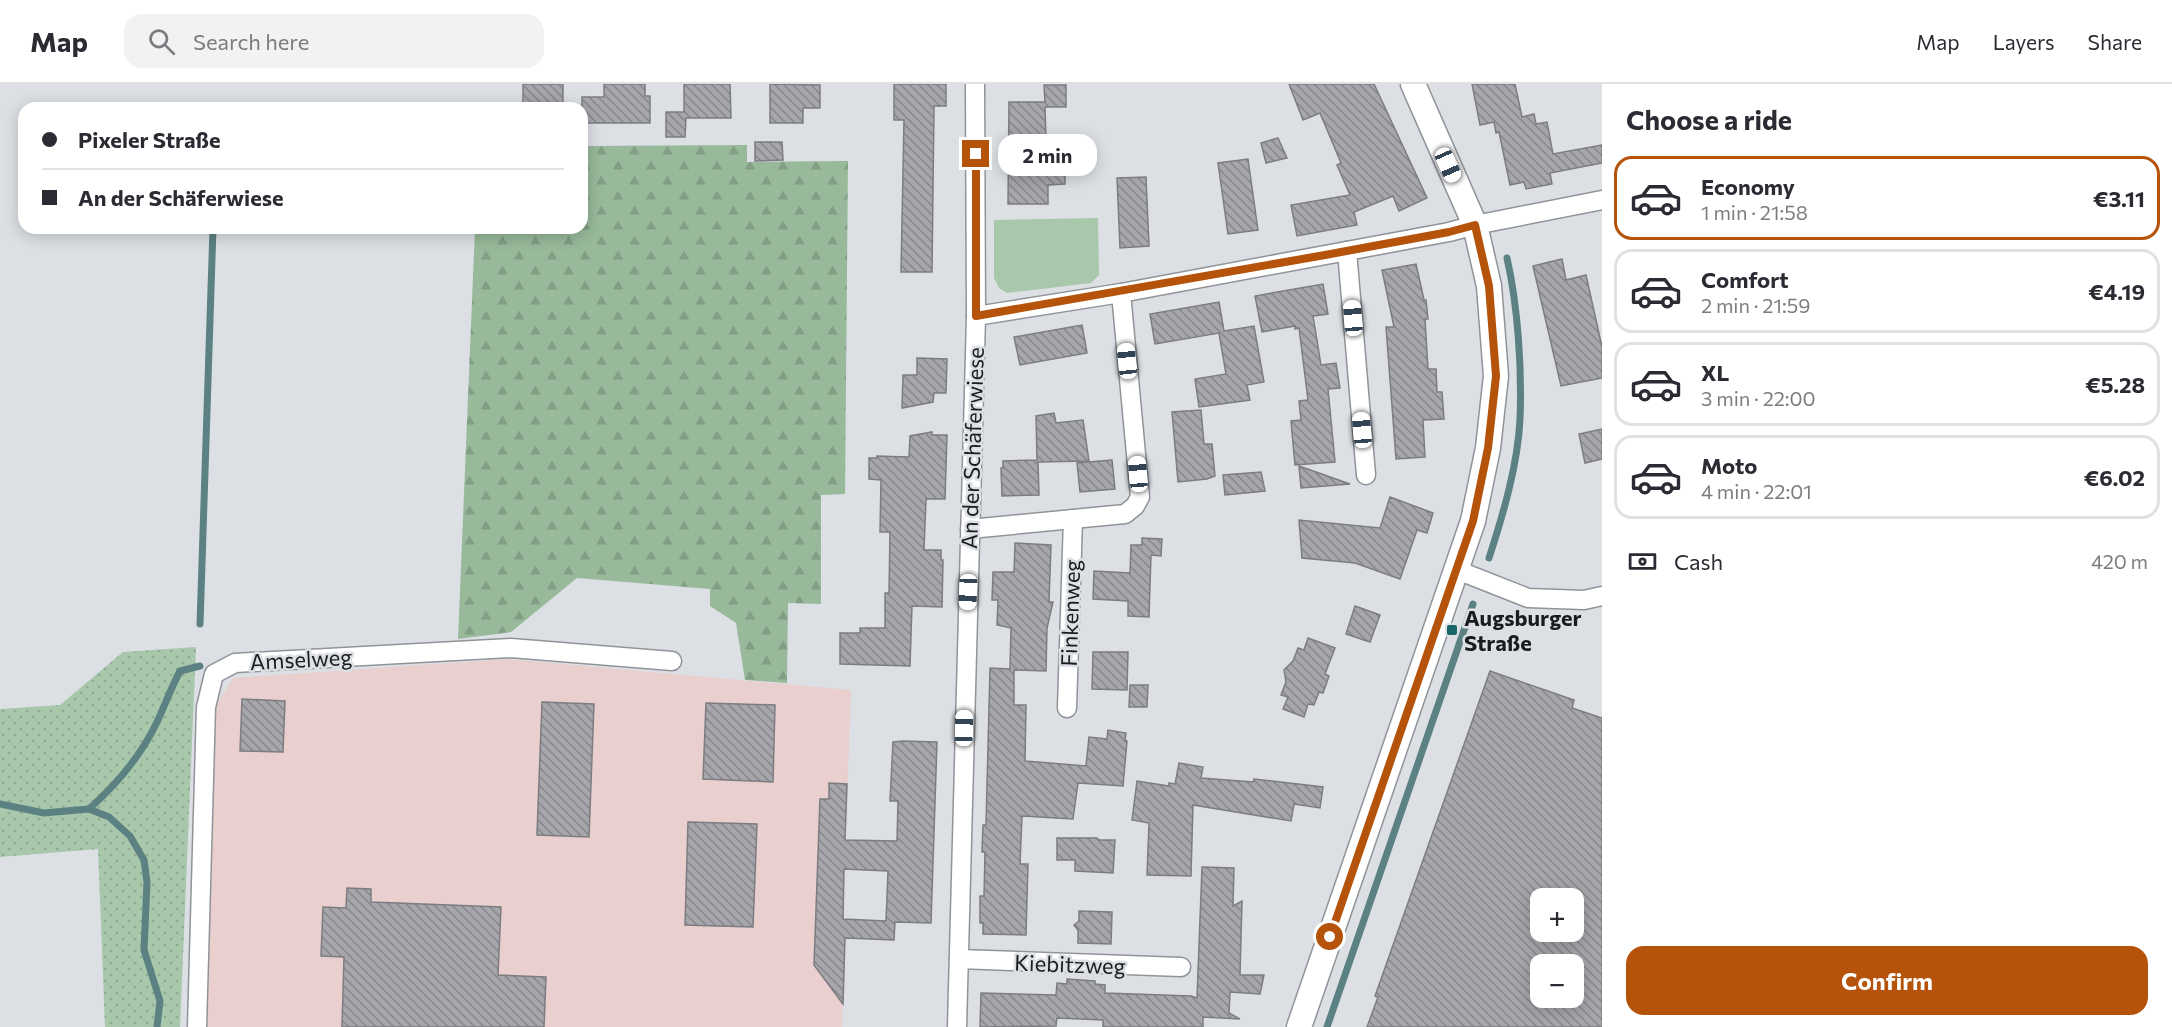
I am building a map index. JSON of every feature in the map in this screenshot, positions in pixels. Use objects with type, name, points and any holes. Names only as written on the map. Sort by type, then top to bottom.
[{"type":"main road","points":[[1299,1027],[1473,521],[1484,469],[1496,376],[1489,286],[1475,225],[1413,84]]},
{"type":"street","name":"An der Schäferwiese","points":[[957,1027],[976,316],[975,84]]},
{"type":"street","points":[[976,316],[1347,251],[1602,200]]},
{"type":"street","points":[[1347,251],[1366,475]]},
{"type":"street","points":[[970,529],[1125,514],[1135,506],[1140,497],[1121,292]]},
{"type":"street","name":"Finkenweg","points":[[1067,708],[1073,519]]},
{"type":"street","points":[[1457,570],[1528,598],[1584,600],[1602,596]]},
{"type":"street","name":"Amselweg","points":[[197,1027],[206,706],[214,674],[235,663],[511,648],[672,661]]},
{"type":"street","name":"Kiebitzweg","points":[[959,959],[1181,967]]},
{"type":"shaded area","points":[[508,659],[851,690],[841,965],[844,965],[842,1027],[206,1027],[216,705],[233,678]]},
{"type":"green space","points":[[747,145],[747,162],[848,161],[845,494],[821,495],[821,604],[788,603],[787,683],[745,680],[736,623],[710,606],[710,589],[577,578],[511,632],[458,639],[475,234],[588,234],[588,146]]},
{"type":"green space","points":[[1098,218],[1099,275],[1091,283],[1007,293],[999,288],[994,278],[994,220]]},
{"type":"green space","points":[[196,647],[180,1027],[105,1027],[98,849],[0,857],[0,709],[60,705],[123,652]]},
{"type":"building","points":[[523,84],[563,84],[563,102],[523,102]]},
{"type":"building","points":[[604,84],[645,84],[645,96],[650,96],[650,123],[588,123],[588,102],[582,102],[582,97],[604,97]]},
{"type":"building","points":[[684,84],[730,84],[731,118],[686,118],[685,137],[666,137],[666,112],[684,112]]},
{"type":"building","points":[[770,84],[820,85],[820,108],[803,108],[803,123],[770,123]]},
{"type":"building","points":[[894,84],[946,84],[946,106],[934,106],[932,272],[901,272],[904,120],[894,120]]},
{"type":"building","points":[[1289,84],[1374,84],[1427,198],[1399,211],[1393,196],[1354,212],[1357,225],[1297,236],[1291,205],[1350,195],[1337,165],[1341,163],[1320,113],[1303,120]]},
{"type":"building","points":[[1472,84],[1515,84],[1522,117],[1534,114],[1536,124],[1547,122],[1553,154],[1602,145],[1602,163],[1550,173],[1552,184],[1526,189],[1524,182],[1510,185],[1499,132],[1496,133],[1494,122],[1480,125]]},
{"type":"building","points":[[1044,85],[1066,85],[1066,107],[1045,107],[1046,139],[1050,154],[1065,154],[1065,184],[1048,185],[1048,204],[1008,204],[1009,102],[1045,102]]},
{"type":"building","points":[[1278,138],[1287,158],[1266,163],[1261,143]]},
{"type":"building","points":[[755,142],[782,142],[783,160],[755,161]]},
{"type":"building","points":[[1248,159],[1258,230],[1228,234],[1218,163]]},
{"type":"building","points":[[1146,177],[1149,246],[1120,248],[1117,178]]},
{"type":"building","points":[[1562,259],[1566,280],[1586,275],[1602,347],[1602,378],[1561,386],[1533,266]]},
{"type":"building","points":[[1416,264],[1424,300],[1426,300],[1428,369],[1436,369],[1437,392],[1442,392],[1444,419],[1423,420],[1425,457],[1396,459],[1386,327],[1394,327],[1382,270]]},
{"type":"building","points":[[1323,284],[1328,314],[1313,316],[1321,365],[1336,363],[1340,388],[1328,389],[1335,462],[1295,465],[1291,421],[1301,420],[1299,401],[1308,400],[1299,328],[1295,329],[1295,326],[1262,332],[1255,296]]},
{"type":"building","points":[[1219,302],[1224,331],[1254,326],[1264,382],[1247,385],[1250,400],[1199,407],[1195,379],[1226,374],[1219,333],[1155,344],[1150,314]]},
{"type":"building","points":[[1082,325],[1087,353],[1020,365],[1014,337]]},
{"type":"building","points":[[917,358],[947,359],[946,393],[934,393],[933,402],[902,408],[903,375],[917,375]]},
{"type":"building","points":[[1201,410],[1204,444],[1212,444],[1215,476],[1178,482],[1172,412]]},
{"type":"building","points":[[1054,413],[1056,423],[1083,420],[1089,461],[1038,462],[1039,495],[1002,496],[1003,461],[1037,460],[1036,416]]},
{"type":"building","points":[[1602,429],[1602,459],[1585,463],[1579,434]]},
{"type":"building","points":[[932,432],[932,435],[947,435],[945,499],[926,499],[924,550],[941,550],[941,560],[943,560],[942,607],[912,606],[910,666],[840,664],[840,633],[860,633],[860,628],[885,628],[885,593],[889,593],[890,532],[880,532],[881,480],[869,479],[869,458],[909,457],[910,436]]},
{"type":"building","points":[[1112,460],[1115,489],[1080,492],[1077,463]]},
{"type":"building","points":[[1299,466],[1350,484],[1301,488]]},
{"type":"building","points":[[1261,472],[1265,491],[1225,495],[1223,475]]},
{"type":"building","points":[[1390,497],[1433,513],[1427,533],[1417,530],[1400,579],[1355,563],[1302,558],[1299,520],[1380,528]]},
{"type":"building","points":[[1142,538],[1162,539],[1161,556],[1151,555],[1149,617],[1128,616],[1128,601],[1093,599],[1094,571],[1130,573],[1131,545],[1142,545]]},
{"type":"building","points":[[1015,543],[1051,545],[1049,602],[1053,602],[1047,628],[1046,671],[1014,670],[1014,705],[1026,705],[1025,761],[1086,766],[1089,737],[1107,739],[1108,730],[1126,733],[1125,741],[1127,741],[1123,786],[1078,783],[1073,819],[1022,816],[1020,864],[1028,864],[1026,935],[983,934],[983,923],[980,923],[980,896],[984,896],[985,852],[982,852],[983,825],[986,825],[990,668],[1010,669],[1011,628],[997,625],[998,600],[992,600],[993,572],[1014,572]]},
{"type":"building","points":[[1355,606],[1380,615],[1370,642],[1346,634]]},
{"type":"building","points":[[1308,638],[1335,648],[1325,674],[1329,676],[1323,693],[1319,692],[1314,705],[1308,704],[1304,717],[1283,709],[1288,697],[1281,695],[1286,682],[1284,670],[1293,661],[1298,648],[1304,650]]},
{"type":"building","points":[[1093,652],[1128,652],[1127,690],[1092,689]]},
{"type":"building","points":[[1490,671],[1574,700],[1572,708],[1602,718],[1602,1027],[1367,1027],[1378,997],[1375,996]]},
{"type":"building","points":[[1130,685],[1148,685],[1147,707],[1129,707]]},
{"type":"building","points":[[242,699],[285,701],[283,752],[240,751]]},
{"type":"building","points":[[542,702],[594,704],[589,837],[537,835]]},
{"type":"building","points":[[706,703],[775,705],[773,782],[703,779]]},
{"type":"building","points":[[893,742],[937,742],[931,923],[895,922],[894,940],[845,938],[843,1004],[814,965],[820,799],[829,799],[829,783],[847,784],[845,840],[897,841],[898,801],[890,801]],"holes":[[[844,869],[888,871],[886,921],[843,919]]]},
{"type":"building","points":[[1179,763],[1203,767],[1201,778],[1253,782],[1254,779],[1323,787],[1320,808],[1294,804],[1291,821],[1193,805],[1191,876],[1147,875],[1149,823],[1132,820],[1137,781],[1169,786],[1169,783],[1175,784]]},
{"type":"building","points":[[688,822],[757,824],[753,927],[685,925]]},
{"type":"building","points":[[1057,838],[1115,840],[1113,873],[1075,871],[1075,860],[1057,860]]},
{"type":"building","points":[[1202,867],[1234,868],[1233,906],[1242,901],[1240,975],[1264,975],[1260,994],[1230,992],[1229,1013],[1240,1019],[1203,1017],[1203,1027],[1103,1027],[1103,1020],[1057,1018],[1056,1026],[980,1027],[981,993],[1056,995],[1057,983],[1067,984],[1067,979],[1095,981],[1095,984],[1105,985],[1105,993],[1197,998]]},
{"type":"building","points":[[347,888],[371,889],[371,902],[501,907],[498,975],[546,977],[544,1027],[342,1027],[344,957],[321,956],[323,907],[346,908]]},
{"type":"building","points":[[1079,911],[1112,912],[1111,944],[1078,943],[1078,930],[1074,925],[1079,921]]},
{"type":"waterway","points":[[200,624],[213,234]]},
{"type":"waterway","points":[[1489,558],[1513,471],[1519,436],[1518,338],[1507,258]]},
{"type":"waterway","points":[[1327,1027],[1473,604]]},
{"type":"waterway","points":[[89,809],[119,779],[144,746],[180,671],[200,666]]},
{"type":"waterway","points":[[0,804],[44,813],[89,809],[109,817],[130,836],[144,860],[147,882],[144,950],[160,1001],[157,1027]]},
{"type":"place","name":"Augsburger Straße","points":[[1452,630]]},
{"type":"route","points":[[976,154],[976,316],[1325,255],[1475,225],[1489,286],[1496,376],[1488,448],[1473,521],[1330,937]]}]
